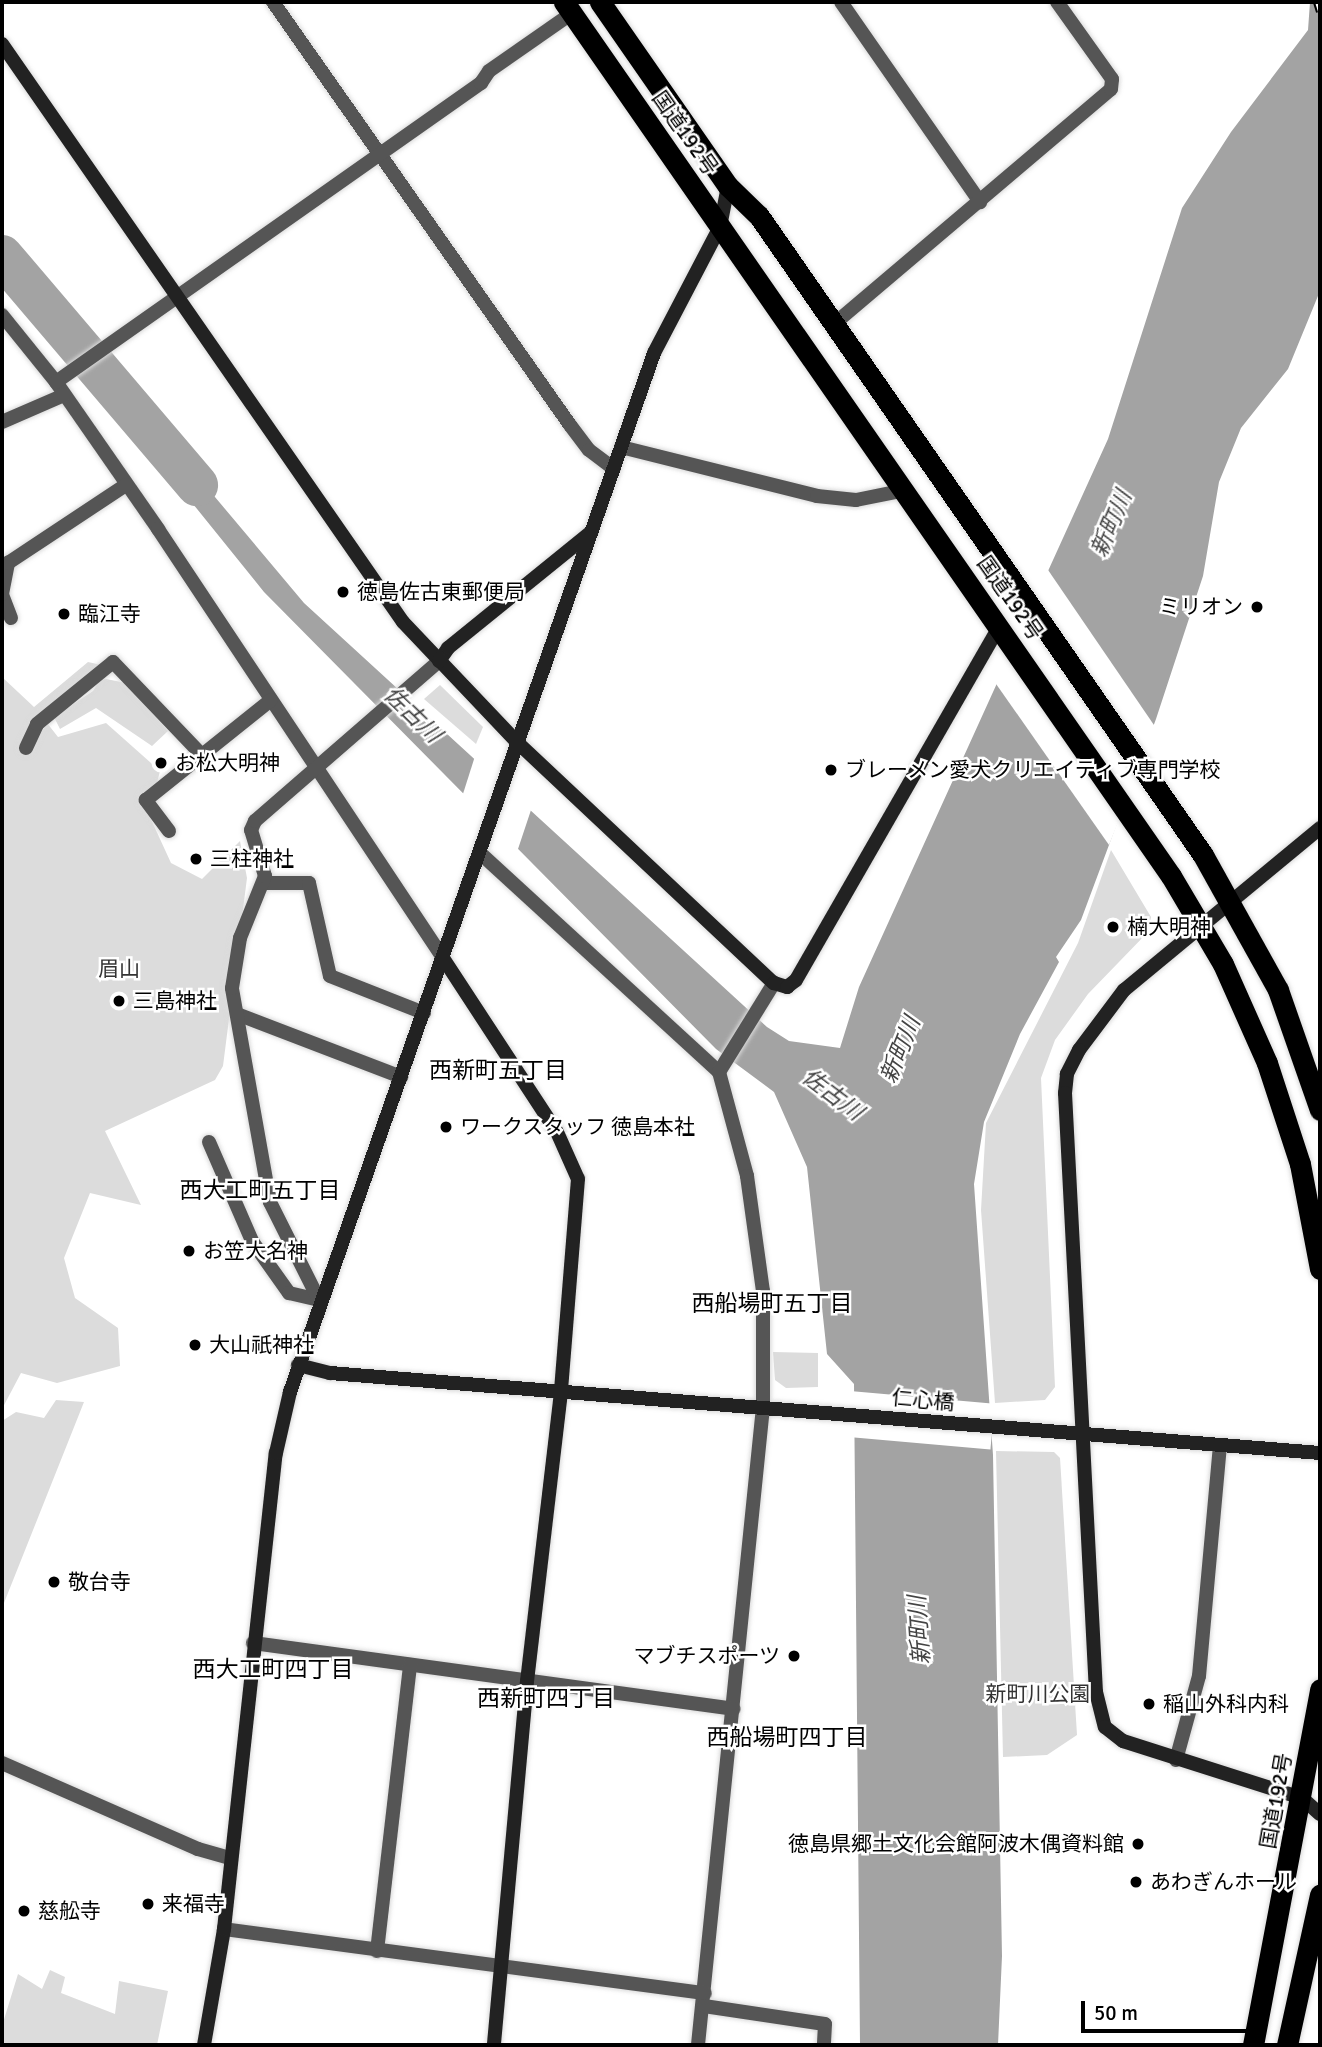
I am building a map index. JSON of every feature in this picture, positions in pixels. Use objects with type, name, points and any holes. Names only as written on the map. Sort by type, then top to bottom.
[{"type":"highway","name":"国道192号","points":[[600,2],[728,186],[759,216],[1151,781],[1231,903],[1278,990],[1320,1110]]},
{"type":"highway","name":"国道192号","points":[[568,8],[1005,632],[1129,814],[1200,926],[1245,1008],[1280,1100],[1303,1177],[1320,1269]]},
{"type":"highway","name":"国道192号","points":[[1253,2045],[1320,1689]]},
{"type":"highway","points":[[1287,2045],[1320,1895]]},
{"type":"street","points":[[273,2],[570,425],[589,450],[614,468]]},
{"type":"street","points":[[841,2],[980,202]]},
{"type":"street","points":[[834,324],[1111,89],[1112,79],[1057,2]]},
{"type":"street","points":[[2,422],[60,389],[76,367],[104,346],[379,154],[568,8]]},
{"type":"street","points":[[2,44],[403,622],[518,743],[774,983],[786,987],[796,980],[1005,632]]},
{"type":"street","points":[[204,2045],[223,1929],[276,1453],[298,1365],[621,447],[663,333],[720,227],[728,186]]},
{"type":"street","points":[[3,320],[60,389],[271,699],[314,768],[557,1132],[578,1179],[561,1392],[527,1681],[494,2045]]},
{"type":"street","points":[[621,447],[817,496],[856,500],[905,490]]},
{"type":"street","points":[[11,618],[2,594],[8,563],[126,485]]},
{"type":"street","points":[[319,1300],[270,1202],[232,988],[240,938],[264,883],[251,830],[255,821],[406,691],[439,661],[448,648],[592,531]]},
{"type":"street","points":[[26,748],[37,724],[113,662],[202,755]]},
{"type":"street","points":[[170,831],[146,800],[271,699]]},
{"type":"street","points":[[1320,828],[1124,990],[1079,1050],[1067,1074],[1083,1433],[1100,1712],[1111,1736],[1176,1760],[1301,1798],[1320,1814]]},
{"type":"street","points":[[480,853],[722,1067],[747,1176],[763,1291],[763,1407],[698,2045]]},
{"type":"street","points":[[264,883],[309,883],[330,976],[424,1013]]},
{"type":"street","points":[[722,1067],[774,983]]},
{"type":"street","points":[[237,1014],[401,1077]]},
{"type":"street","points":[[209,1142],[252,1241],[289,1293],[319,1300]]},
{"type":"street","name":"仁心橋","points":[[298,1365],[330,1373],[1320,1453]]},
{"type":"street","points":[[1176,1760],[1199,1676],[1220,1446]]},
{"type":"street","points":[[253,1643],[733,1709]]},
{"type":"street","points":[[377,1951],[410,1665]]},
{"type":"street","points":[[2,1763],[187,1844],[230,1858]]},
{"type":"street","points":[[223,1929],[704,2000],[825,2024],[824,2045]]},
{"type":"green space","name":"眉山","points":[[88,662],[101,665],[40,714],[58,737],[106,723],[160,771],[149,815],[171,863],[202,879],[240,841],[247,878],[223,1066],[215,1080],[105,1131],[141,1205],[90,1193],[64,1258],[75,1298],[118,1328],[120,1366],[57,1383],[21,1373],[2,1409],[2,677],[34,707]]},
{"type":"green space","points":[[101,678],[126,683],[168,731],[152,746],[96,708],[60,729],[54,717],[93,691]]},
{"type":"green space","points":[[440,685],[483,727],[476,744],[424,699]]},
{"type":"green space","points":[[1111,850],[1151,917],[1148,932],[1088,994],[1055,1040],[1041,1078],[1055,1387],[1045,1400],[995,1403],[981,1210],[986,1123],[1078,943]]},
{"type":"green space","points":[[773,1352],[818,1353],[818,1387],[786,1388],[775,1380]]},
{"type":"green space","points":[[56,1400],[84,1402],[2,1608],[2,1421],[16,1412],[44,1418]]},
{"type":"green space","name":"新町川公園","points":[[996,1451],[1054,1452],[1060,1458],[1077,1735],[1047,1755],[1003,1757]]},
{"type":"green space","points":[[50,1970],[65,1977],[61,1993],[115,2014],[119,1981],[168,1991],[157,2045],[2,2045],[2,2026],[18,1974],[42,1989]]},
{"type":"water","name":"新町川","points":[[1310,2],[1320,2],[1320,291],[1288,369],[1241,428],[1219,482],[1203,576],[1156,719],[1081,920],[1056,957],[1059,962],[1020,1034],[984,1122],[974,1184],[993,1455],[1002,1956],[998,2045],[860,2045],[854,1384],[827,1354],[807,1167],[774,1092],[716,1049],[264,592],[135,432],[173,447],[304,603],[767,1027],[789,1041],[840,1048],[859,987],[1108,439],[1182,208],[1231,132],[1308,30]]},
{"type":"pier","points":[[1046,567],[1156,728],[1109,845],[994,681]]},
{"type":"pier","points":[[476,753],[533,804],[517,852],[462,797]]},
{"type":"pier","points":[[850,1391],[994,1404],[990,1449],[846,1437]]},
{"type":"waterway","name":"佐古川","points":[[2,256],[197,485]]},
{"type":"railway","points":[[1317,2],[1320,12]]},
{"type":"place","name":"徳島佐古東郵便局","points":[[343,592]]},
{"type":"place","name":"ミリオン","points":[[1257,607]]},
{"type":"place","name":"臨江寺","points":[[64,614]]},
{"type":"place","name":"お松大明神","points":[[161,763]]},
{"type":"place","name":"ブレーメン愛犬クリエイティブ専門学校","points":[[831,770]]},
{"type":"place","name":"三柱神社","points":[[196,859]]},
{"type":"place","name":"楠大明神","points":[[1113,927]]},
{"type":"place","name":"三島神社","points":[[119,1001]]},
{"type":"place","name":"ワークスタッフ 徳島本社","points":[[446,1127]]},
{"type":"place","name":"お笠大名神","points":[[189,1251]]},
{"type":"place","name":"大山祇神社","points":[[195,1345]]},
{"type":"place","name":"敬台寺","points":[[54,1582]]},
{"type":"place","name":"マブチスポーツ","points":[[794,1656]]},
{"type":"place","name":"稲山外科内科","points":[[1149,1704]]},
{"type":"place","name":"徳島県郷土文化会館阿波木偶資料館","points":[[1138,1844]]},
{"type":"place","name":"あわぎんホール","points":[[1136,1882]]},
{"type":"place","name":"来福寺","points":[[148,1904]]},
{"type":"place","name":"慈舩寺","points":[[24,1911]]},
{"type":"district","name":"西新町五丁目","points":[[498,1071]]},
{"type":"district","name":"西大工町五丁目","points":[[260,1191]]},
{"type":"district","name":"西船場町五丁目","points":[[772,1304]]},
{"type":"district","name":"西大工町四丁目","points":[[273,1670]]},
{"type":"district","name":"西新町四丁目","points":[[546,1699]]},
{"type":"district","name":"西船場町四丁目","points":[[787,1738]]}]
